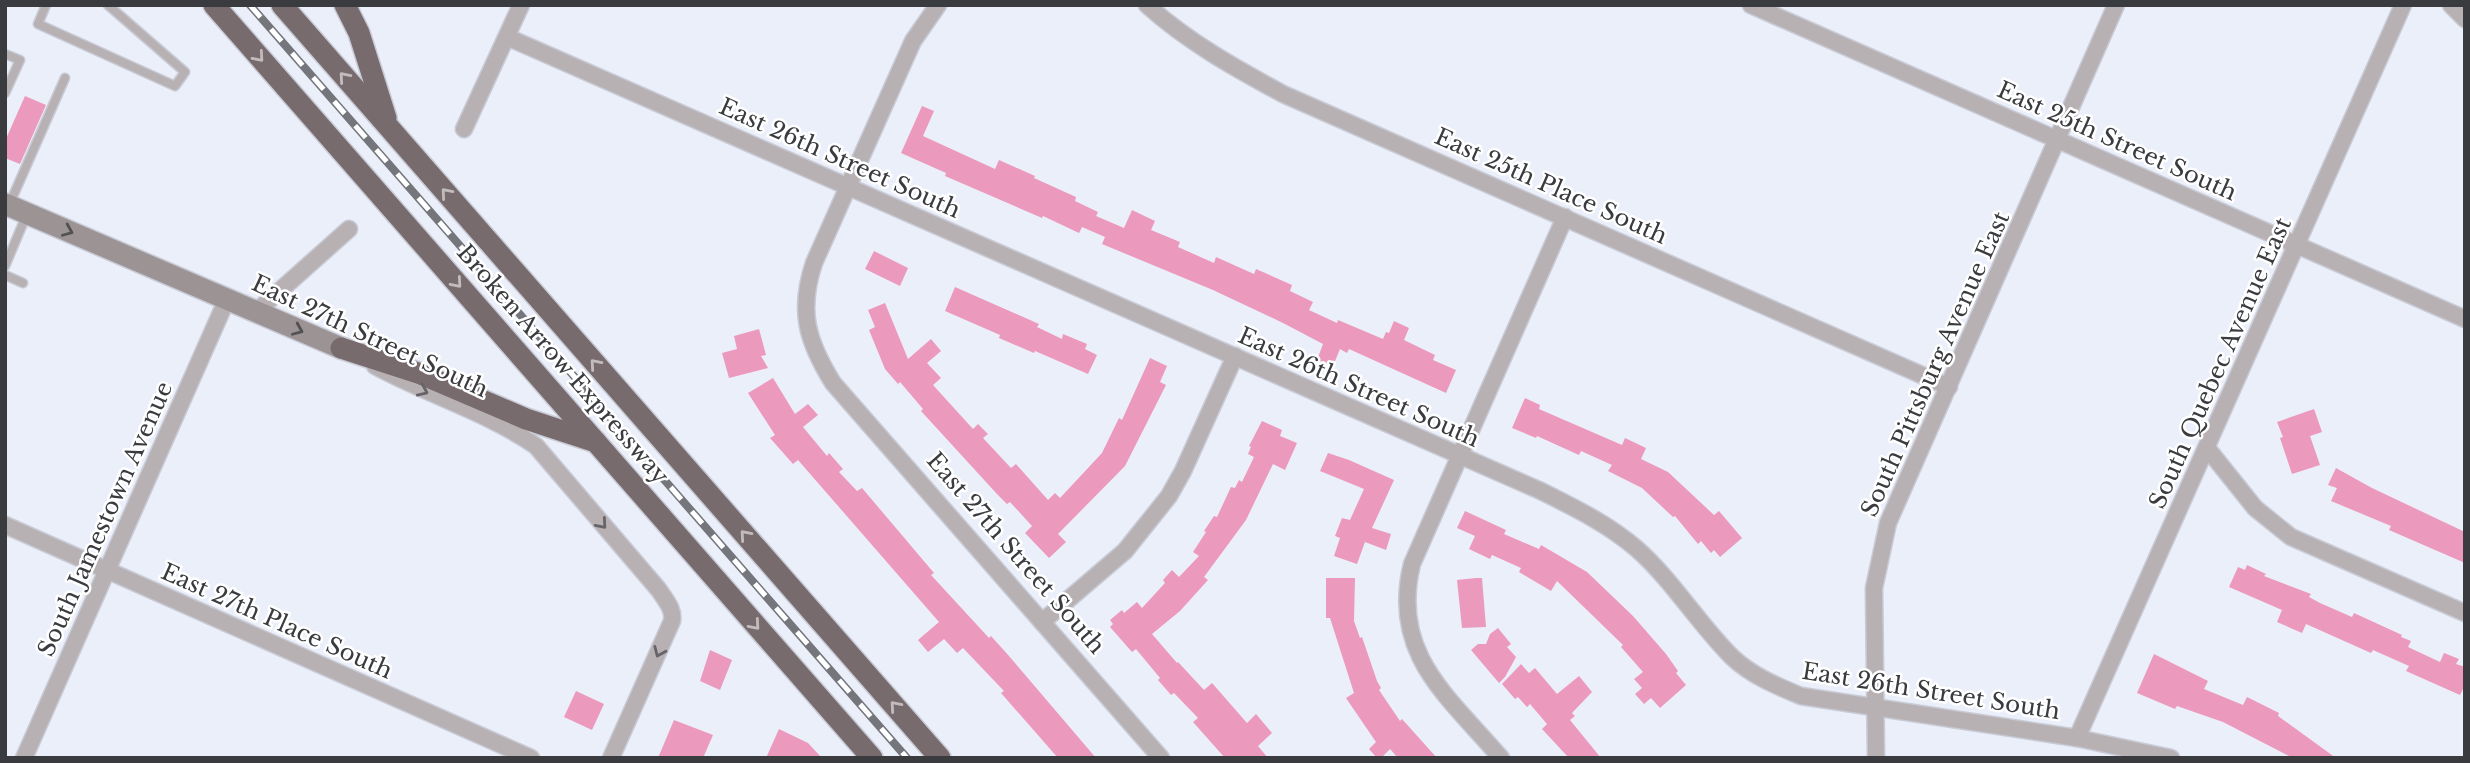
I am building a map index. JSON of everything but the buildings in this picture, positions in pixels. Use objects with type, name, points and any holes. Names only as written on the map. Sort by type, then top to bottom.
[{"type":"highway","name":"Broken Arrow Expressway","points":[[214,5],[872,758]]},
{"type":"highway","name":"Broken Arrow Expressway","points":[[282,5],[940,758]]},
{"type":"highway","points":[[345,5],[359,33],[389,128]]},
{"type":"highway","points":[[341,348],[421,373],[526,419],[598,443]]},
{"type":"street","points":[[464,129],[521,5]]},
{"type":"street","name":"East 27th Street South","points":[[938,5],[913,41],[847,186],[807,285],[806,324],[811,343],[833,383],[1161,758]]},
{"type":"street","name":"East 25th Place South","points":[[1147,5],[1176,31],[1226,63],[1283,94],[1950,387]]},
{"type":"street","name":"East 25th Street South","points":[[1751,5],[2465,319]]},
{"type":"street","name":"South Pittsburg Avenue East","points":[[1876,758],[1874,588],[1881,548],[1897,500],[1950,387],[2116,5]]},
{"type":"street","name":"South Quebec Avenue East","points":[[2077,738],[2403,5]]},
{"type":"street","points":[[2451,5],[2465,19]]},
{"type":"street","name":"East 26th Street South","points":[[507,37],[1541,491],[1616,532],[1639,551],[1733,658],[1763,680],[1801,696],[2077,738],[2171,758]]},
{"type":"street","name":"East 27th Street South","points":[[14,208],[341,348],[413,387],[513,430],[536,446],[659,590],[673,613],[672,621],[611,758]]},
{"type":"street","points":[[1501,758],[1421,662],[1409,629],[1406,593],[1412,564],[1565,217]]},
{"type":"street","points":[[256,312],[349,229]]},
{"type":"street","name":"South Jamestown Avenue","points":[[24,758],[226,299]]},
{"type":"street","points":[[1042,622],[1125,551],[1169,496],[1235,356]]},
{"type":"street","points":[[2207,448],[2255,508],[2291,537],[2465,613]]},
{"type":"street","name":"East 27th Place South","points":[[5,525],[531,758]]},
{"type":"lane","points":[[46,5],[38,24],[175,86],[185,72],[108,5]]},
{"type":"lane","points":[[5,54],[20,60],[5,93]]},
{"type":"lane","points":[[5,265],[14,208],[65,78]]},
{"type":"lane","points":[[5,275],[23,283]]},
{"type":"railway","points":[[250,5],[907,758]]}]
